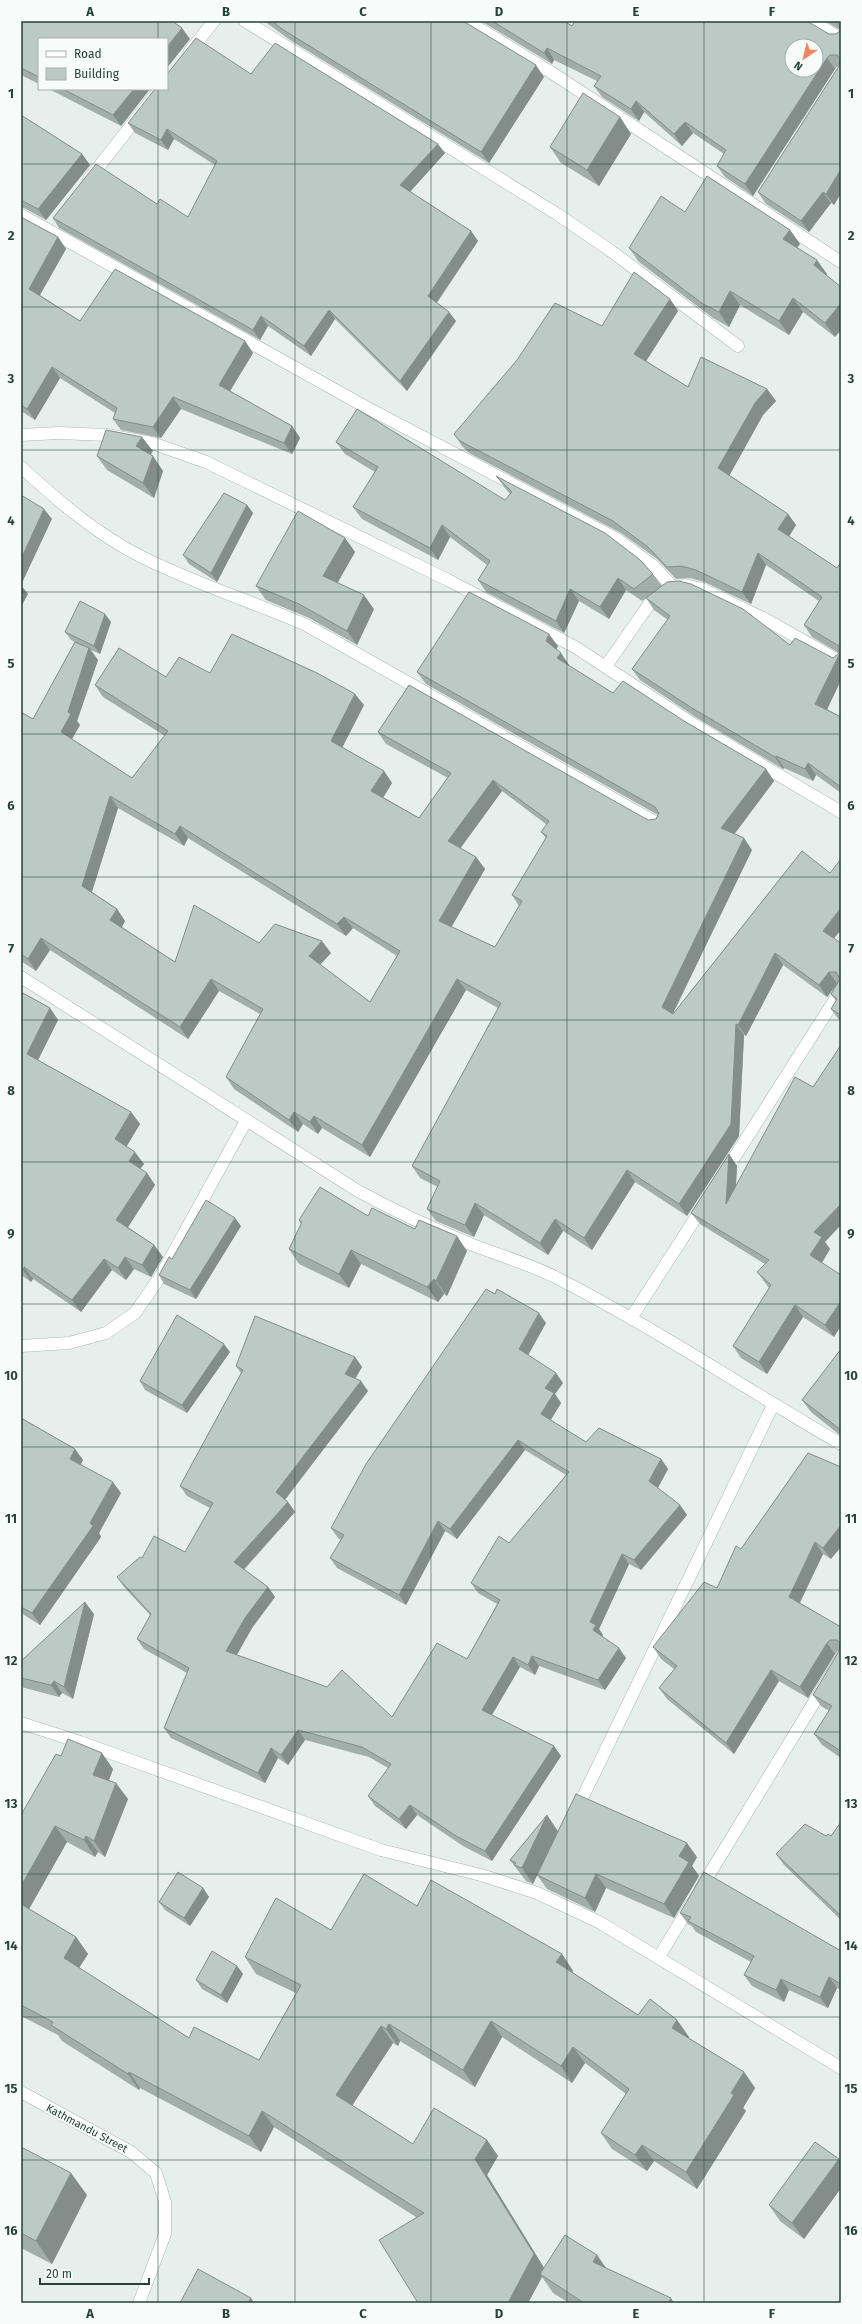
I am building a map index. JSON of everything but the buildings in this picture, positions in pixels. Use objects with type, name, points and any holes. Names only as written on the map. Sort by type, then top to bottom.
[{"type":"street","points":[[181,62],[214,21]]},
{"type":"street","points":[[245,21],[557,214],[611,251],[738,346]]},
{"type":"street","points":[[467,21],[549,70],[758,202],[841,262]]},
{"type":"street","points":[[811,21],[841,39]]},
{"type":"street","points":[[82,187],[159,90]]},
{"type":"street","points":[[21,215],[364,406],[617,539],[652,565],[673,587]]},
{"type":"street","points":[[48,230],[58,217]]},
{"type":"street","points":[[21,435],[59,433],[107,435],[152,443],[206,462],[513,613],[606,666],[696,726],[841,812]]},
{"type":"street","points":[[21,467],[63,506],[104,535],[139,556],[179,575],[306,625],[660,825]]},
{"type":"street","points":[[606,666],[650,603],[673,587],[688,585],[702,589],[765,619],[841,662]]},
{"type":"street","points":[[21,977],[358,1191],[414,1221],[473,1245],[529,1264],[632,1318],[773,1405],[841,1444]]},
{"type":"street","points":[[717,1184],[841,990]]},
{"type":"street","points":[[21,1346],[70,1343],[106,1333],[135,1313],[160,1277],[246,1121]]},
{"type":"street","points":[[632,1318],[708,1198]]},
{"type":"street","points":[[571,1821],[773,1405]]},
{"type":"street","points":[[659,1957],[841,1658]]},
{"type":"street","points":[[21,1723],[95,1747],[381,1850],[481,1875],[537,1893],[599,1922],[841,2068]]},
{"type":"street","points":[[537,1893],[544,1878]]},
{"type":"street","name":"Kathmandu Street","points":[[21,2092],[131,2152],[156,2173],[165,2202],[165,2234],[139,2303]]}]
